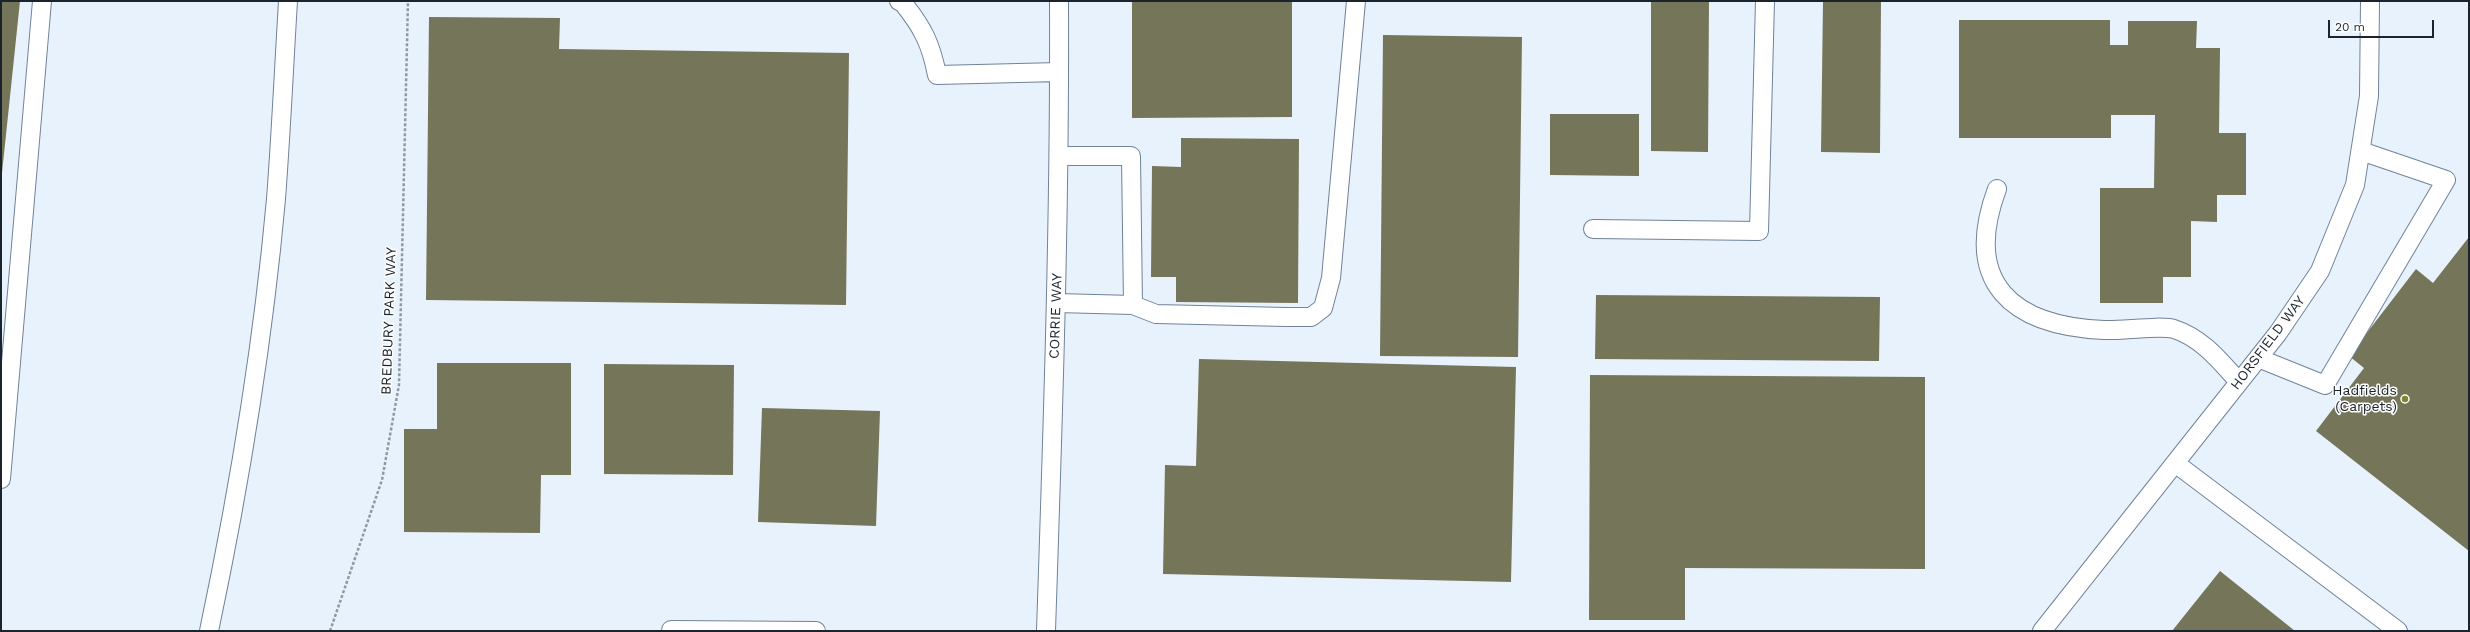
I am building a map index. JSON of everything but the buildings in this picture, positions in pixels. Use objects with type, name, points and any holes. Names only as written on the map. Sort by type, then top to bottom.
[{"type":"lane","points":[[1,479],[42,1]]},
{"type":"lane","points":[[209,631],[222,569],[258,350],[276,199],[288,1]]},
{"type":"lane","points":[[899,1],[904,3],[921,26],[932,50],[937,75],[1059,72]]},
{"type":"lane","name":"CORRIE WAY","points":[[1046,631],[1057,303],[1060,156],[1059,1]]},
{"type":"lane","points":[[1057,303],[1133,305],[1156,314],[1286,317],[1311,316],[1323,308],[1331,278],[1356,1]]},
{"type":"lane","points":[[1593,229],[1759,230],[1765,1]]},
{"type":"lane","name":"HORSFIELD WAY","points":[[2042,631],[2278,333],[2320,271],[2355,186],[2370,96],[2370,1]]},
{"type":"lane","points":[[2258,358],[2325,385],[2446,180],[2361,151]]},
{"type":"lane","points":[[1060,156],[1131,156],[1133,305]]},
{"type":"lane","points":[[1997,189],[1988,212],[1985,239],[1988,270],[2005,297],[2030,315],[2065,326],[2104,330],[2173,329],[2206,346],[2239,382]]},
{"type":"lane","points":[[2175,462],[2398,631]]},
{"type":"lane","points":[[671,630],[816,631]]},
{"type":"path","name":"BREDBURY PARK WAY","points":[[330,631],[345,592],[382,480],[399,385],[408,1]]},
{"type":"place","name":"Hadfields (Carpets)","points":[[2405,399]]}]
